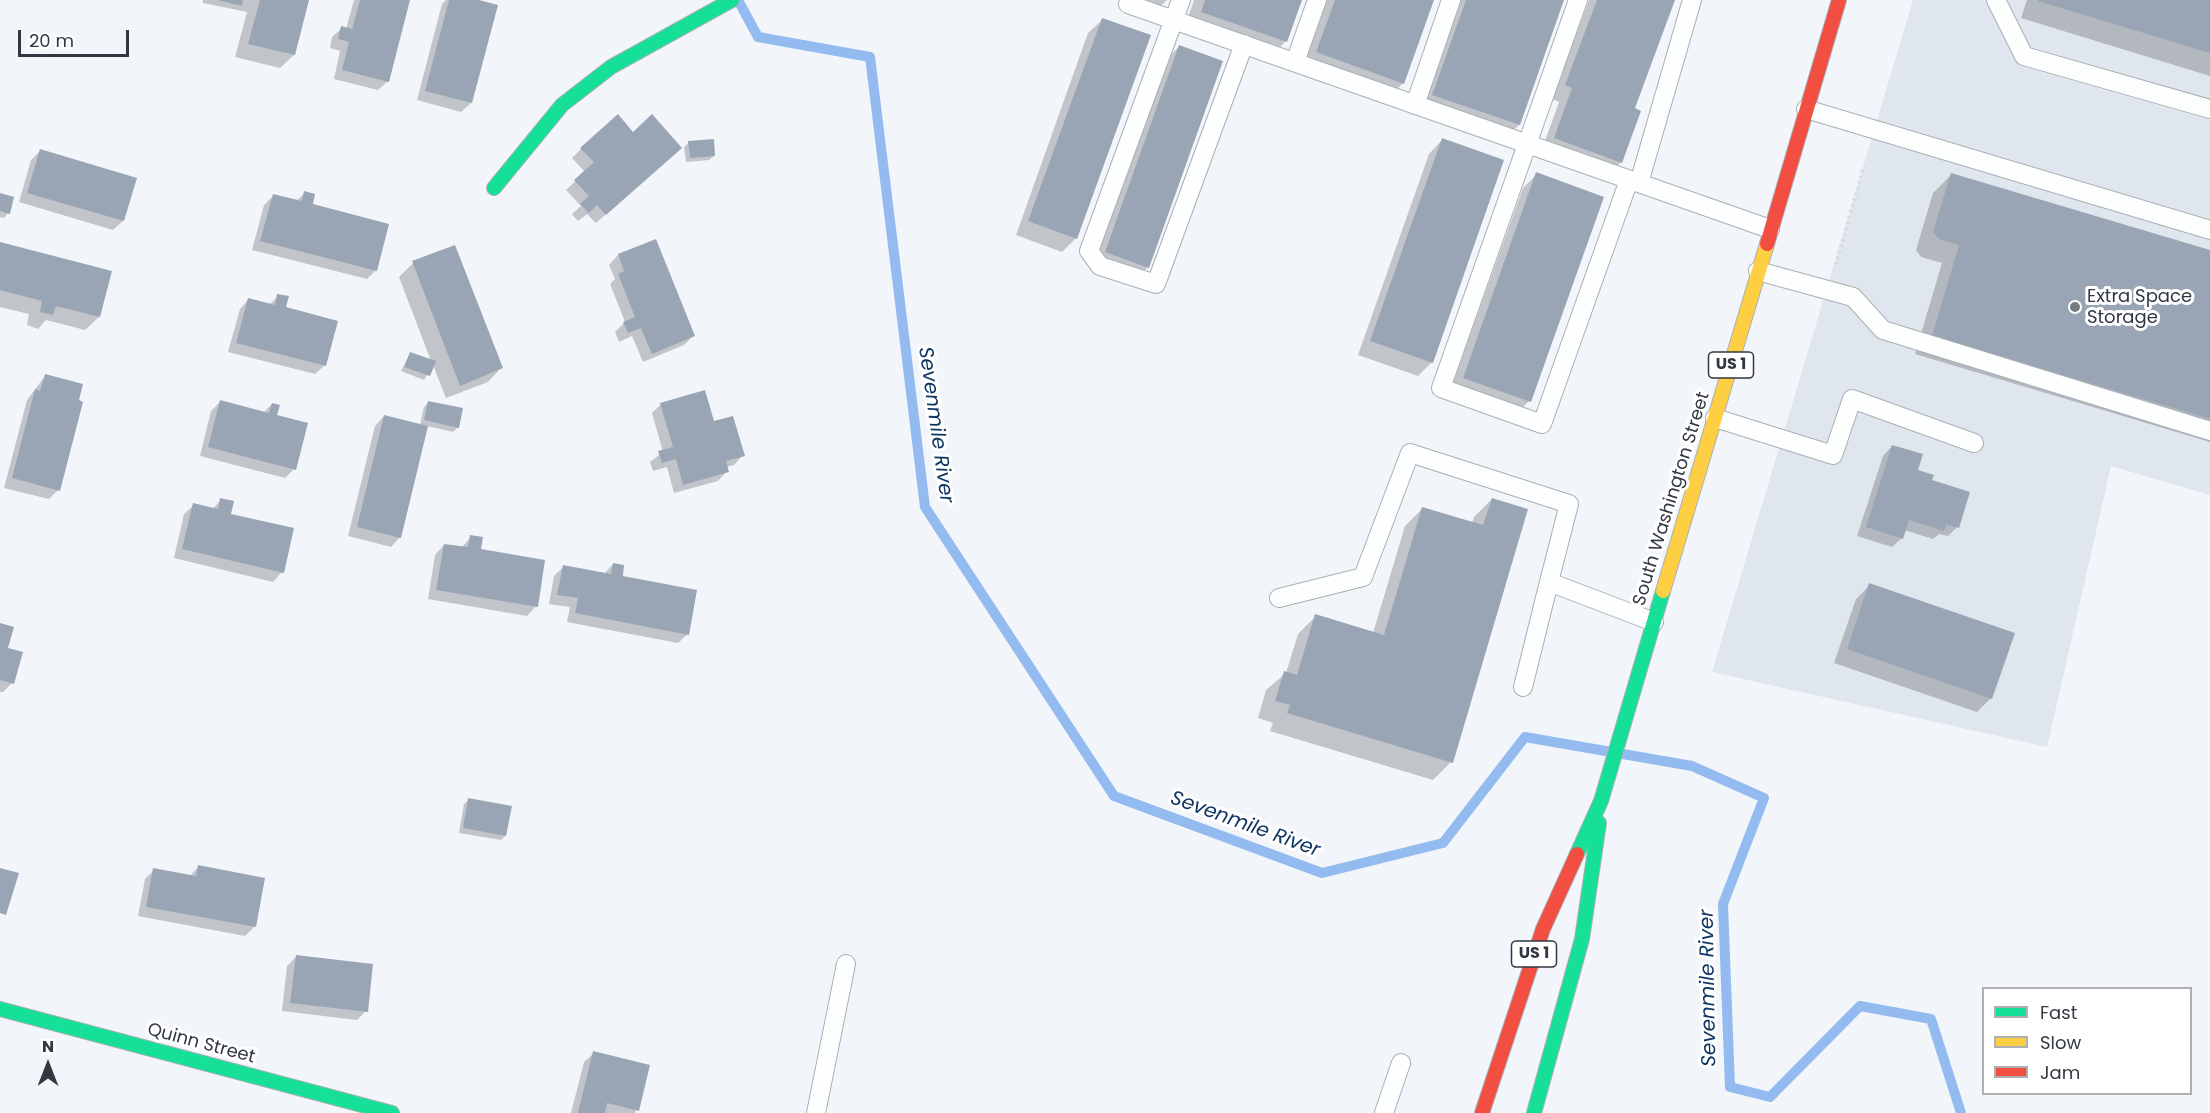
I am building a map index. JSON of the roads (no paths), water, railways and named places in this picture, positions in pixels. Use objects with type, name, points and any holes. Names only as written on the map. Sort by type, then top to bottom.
[{"type":"main road","points":[[494,188],[562,105],[611,67],[732,0]]},
{"type":"main road","name":"South Washington Street","points":[[1482,1113],[1543,929],[1601,801],[1839,0]]},
{"type":"main road","name":"South Washington Street","points":[[1534,1113],[1582,939],[1594,871],[1601,801]]},
{"type":"main road","name":"Quinn Street","points":[[0,1009],[392,1113]]},
{"type":"lane","points":[[1181,0],[1089,251],[1100,266],[1156,284],[1244,44]]},
{"type":"lane","points":[[1295,62],[1317,0]]},
{"type":"lane","points":[[1415,105],[1451,0]]},
{"type":"lane","points":[[1578,0],[1441,388],[1542,424],[1634,181],[1692,0]]},
{"type":"lane","points":[[1996,0],[2024,56],[2210,109]]},
{"type":"lane","points":[[1128,4],[1770,229]]},
{"type":"lane","points":[[1806,110],[2210,230]]},
{"type":"lane","points":[[1758,271],[1853,297],[1883,330],[2210,430]]},
{"type":"lane","points":[[1715,418],[1833,454],[1852,399],[1974,443]]},
{"type":"lane","points":[[1279,598],[1363,577],[1410,453],[1569,504],[1523,687]]},
{"type":"lane","points":[[1550,582],[1654,622]]},
{"type":"lane","points":[[816,1113],[846,964]]},
{"type":"lane","points":[[1384,1113],[1401,1063]]},
{"type":"waterway","name":"Sevenmile River","points":[[738,0],[758,37],[870,57],[925,507],[1114,796],[1322,873],[1443,843],[1525,737],[1692,766],[1764,798],[1723,904],[1730,1087],[1770,1097],[1860,1006],[1931,1019],[1961,1113]]},
{"type":"place","name":"Extra Space Storage","points":[[2075,307]]}]
